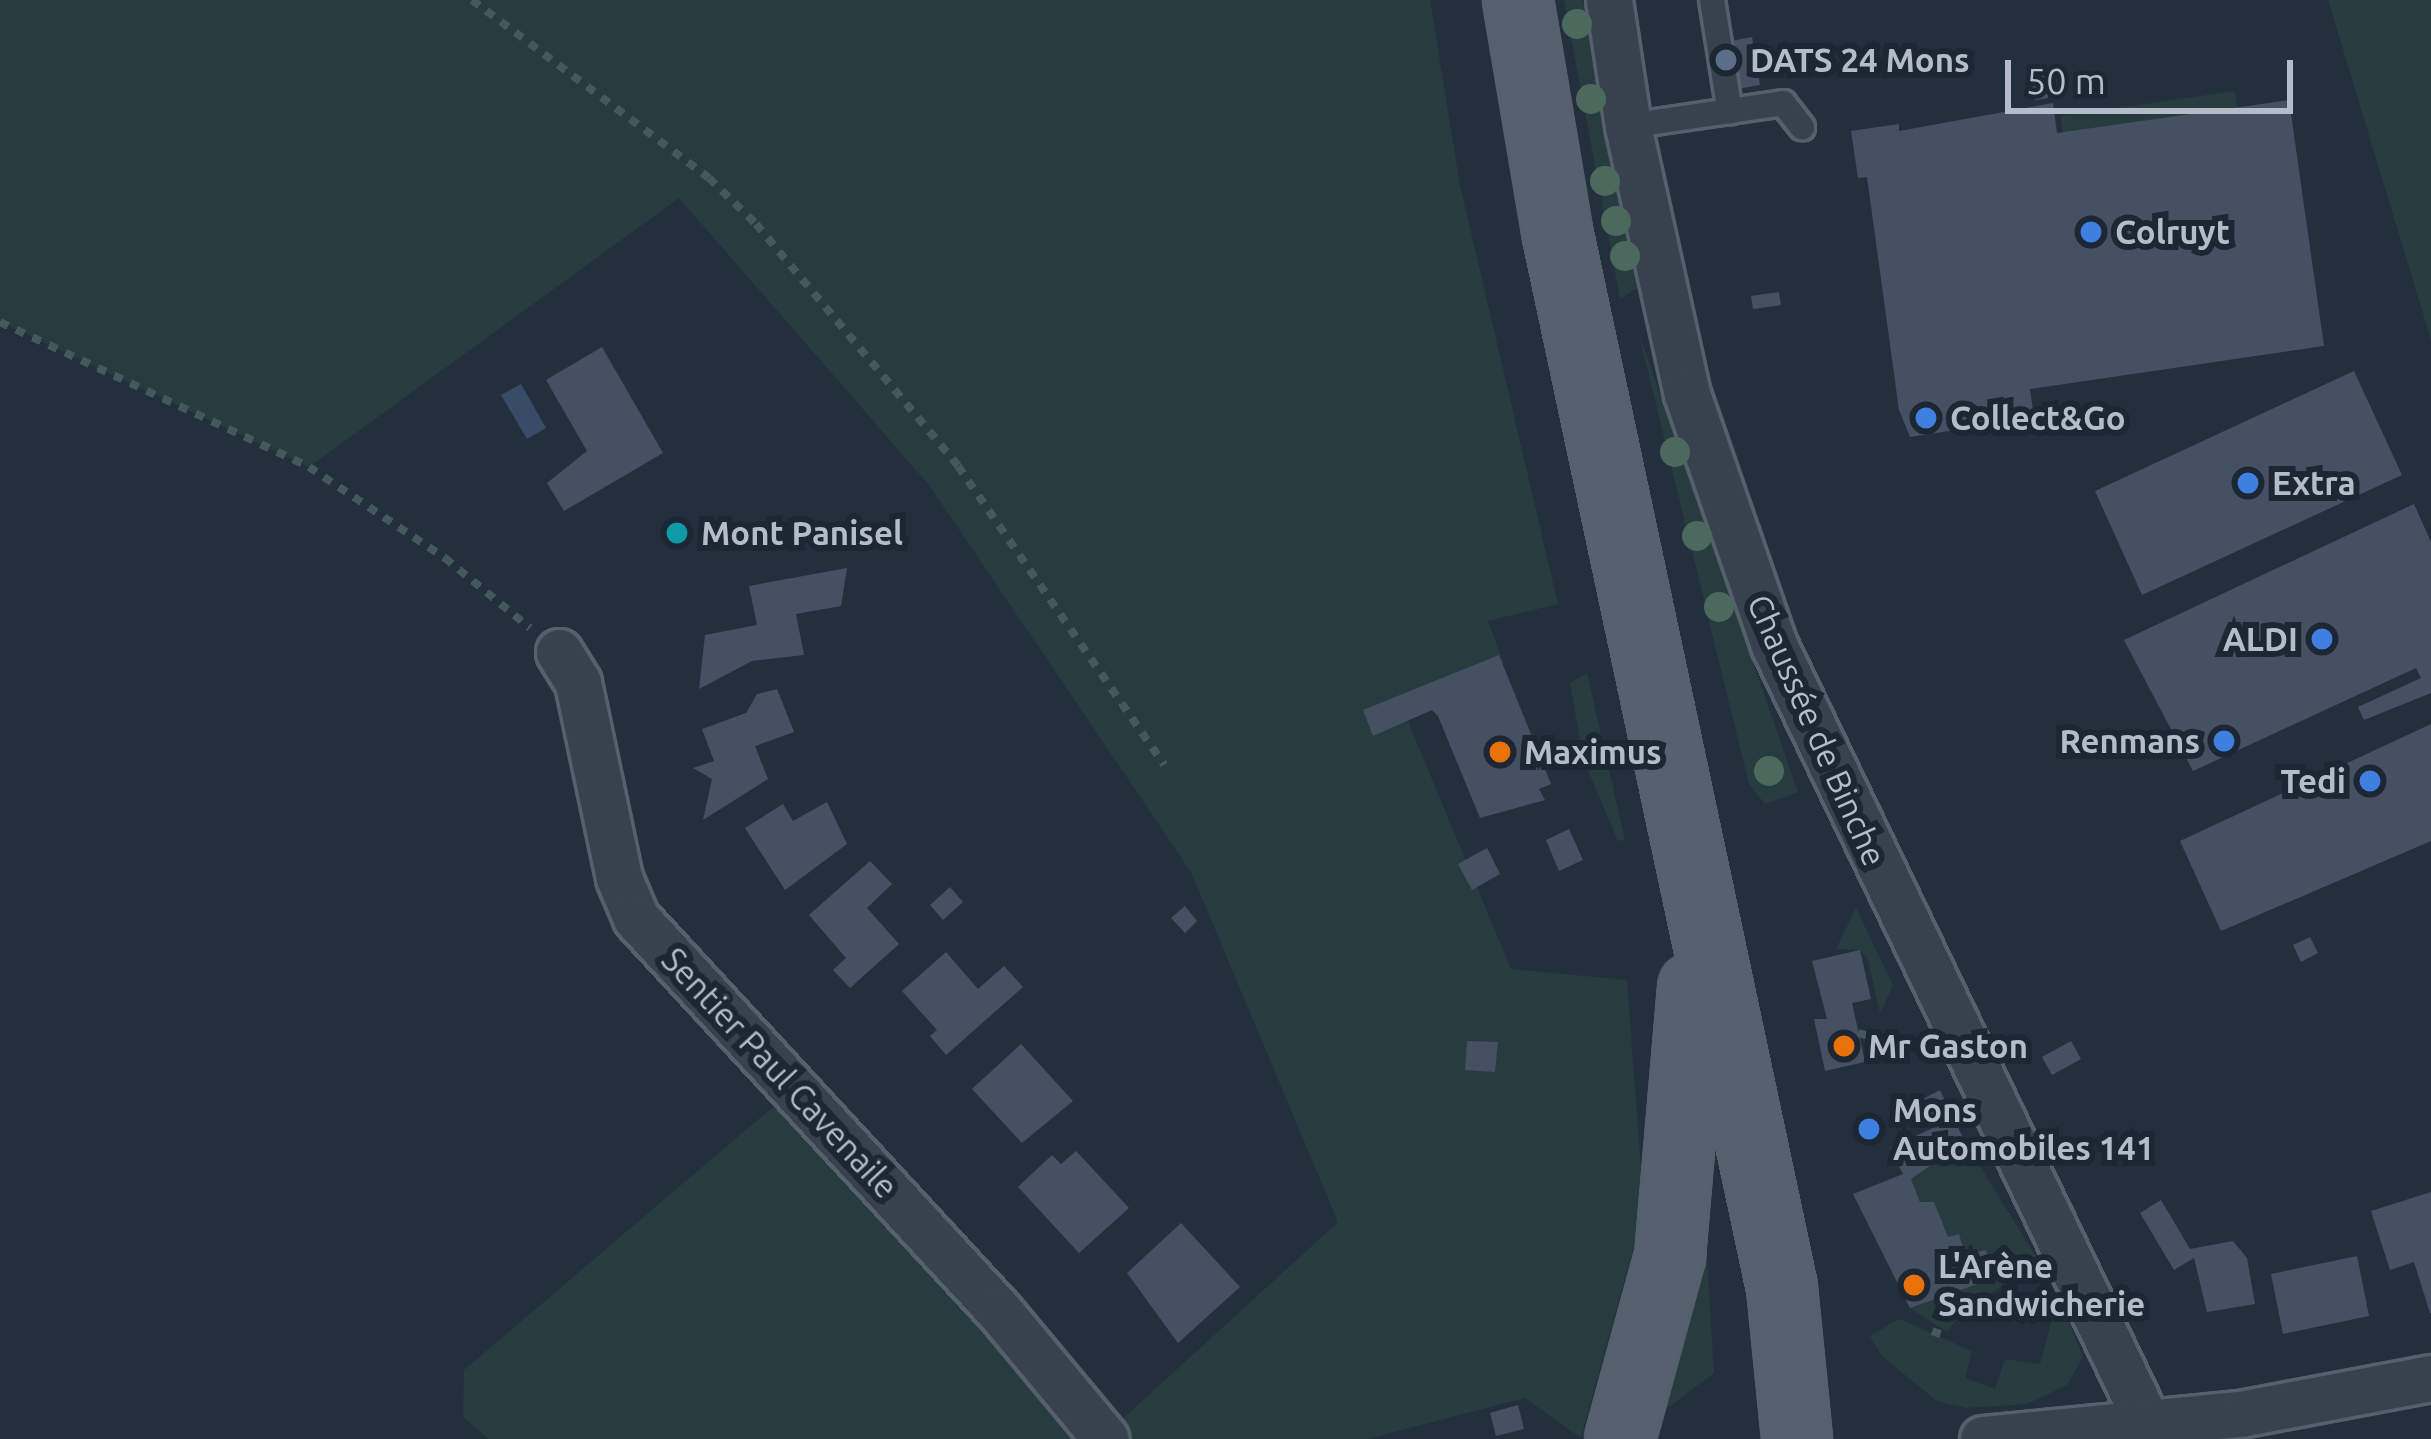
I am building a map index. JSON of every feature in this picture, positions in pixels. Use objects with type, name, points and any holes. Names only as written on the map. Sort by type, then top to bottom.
[{"type":"main road","points":[[1518,0],[1557,231],[1781,1288],[1798,1439]]},
{"type":"main road","points":[[1619,1439],[1663,1293],[1683,1166],[1694,865]]},
{"type":"street","name":"Chaussée de Binche","points":[[1609,0],[1628,126],[1687,394],[1774,645],[2145,1418]]},
{"type":"street","name":"Sentier Paul Cavenaile","points":[[559,652],[578,683],[619,878],[636,918],[1000,1312],[1106,1439]]},
{"type":"street","points":[[1983,1439],[2145,1418],[2240,1414],[2431,1378]]},
{"type":"lane","points":[[1712,0],[1730,112]]},
{"type":"lane","points":[[1628,126],[1783,103],[1802,127]]},
{"type":"path","points":[[472,0],[709,178],[756,224],[958,466],[1164,765]]},
{"type":"path","points":[[0,322],[309,467],[445,558],[559,652]]},
{"type":"path","points":[[1858,1034],[1873,1037]]},
{"type":"path","points":[[1932,1331],[1946,1336]]},
{"type":"green space","points":[[0,0],[1430,0],[1460,185],[1558,604],[1488,621],[1503,662],[1399,700],[1511,969],[1627,980],[1644,1209],[1581,1438],[1525,1398],[1367,1439],[489,1439],[463,1417],[464,1370],[794,1089],[1104,1436],[1338,1222],[1191,872],[929,485],[679,198],[309,467],[0,322]]},
{"type":"green space","points":[[1564,0],[1583,0],[1639,287],[1620,299]]},
{"type":"green space","points":[[2328,0],[2431,0],[2431,340]]},
{"type":"green space","points":[[2235,91],[2238,112],[2063,137],[2061,116]]},
{"type":"green space","points":[[1638,331],[1798,792],[1765,804],[1749,784]]},
{"type":"green space","points":[[1587,673],[1625,840],[1618,841],[1583,759],[1570,683]]},
{"type":"green space","points":[[1856,908],[1893,985],[1880,1014],[1868,960],[1860,950],[1836,949]]},
{"type":"green space","points":[[1965,1142],[2040,1263],[1961,1312],[1947,1332],[1910,1308],[1994,1277],[1986,1250],[1965,1254],[1959,1234],[1948,1237],[1934,1203],[1920,1202],[1911,1179]]},
{"type":"green space","points":[[1707,1261],[1714,1373],[1653,1419],[1692,1262]]},
{"type":"green space","points":[[2059,1296],[2083,1357],[2067,1385],[2027,1404],[1966,1408],[1937,1401],[1882,1356],[1870,1336],[1899,1319],[1972,1351],[1965,1378],[1995,1389],[2005,1359],[2040,1364],[2051,1323],[2031,1312]]},
{"type":"water","points":[[521,384],[546,428],[527,439],[501,395]]},
{"type":"building","points":[[1752,37],[1760,85],[1715,93],[1706,46]]},
{"type":"building","points":[[2045,70],[2048,98],[2035,100],[2030,72]]},
{"type":"building","name":"Colruyt","points":[[2289,100],[2324,346],[2030,389],[2034,418],[1910,437],[1899,410],[1867,177],[1858,178],[1851,131],[1899,124],[1899,131],[2053,103],[2057,133]]},
{"type":"building","points":[[1779,292],[1781,305],[1753,309],[1751,296]]},
{"type":"building","points":[[602,347],[663,453],[564,511],[547,483],[587,451],[546,380]]},
{"type":"building","name":"Extra","points":[[2354,371],[2402,475],[2142,595],[2095,491]]},
{"type":"building","points":[[2414,504],[2431,542],[2431,693],[2364,720],[2358,707],[2421,678],[2416,668],[2193,771],[2124,640]]},
{"type":"building","points":[[847,568],[841,606],[796,614],[804,655],[752,661],[699,689],[705,635],[757,625],[749,586]]},
{"type":"building","points":[[1499,655],[1551,784],[1539,789],[1545,800],[1480,818],[1432,710],[1373,736],[1363,710]]},
{"type":"building","points":[[777,689],[794,732],[755,746],[768,779],[703,820],[712,779],[693,768],[714,761],[702,729],[746,713],[757,694]]},
{"type":"building","name":"Tedi","points":[[2431,724],[2431,841],[2221,931],[2180,841]]},
{"type":"building","points":[[827,802],[847,844],[785,890],[745,828],[783,804],[793,821]]},
{"type":"building","points":[[1569,829],[1583,860],[1559,871],[1546,840]]},
{"type":"building","points":[[1487,848],[1500,874],[1472,890],[1458,864]]},
{"type":"building","points":[[870,861],[892,884],[867,908],[899,944],[850,988],[833,970],[846,958],[809,915]]},
{"type":"building","points":[[950,887],[963,902],[943,920],[930,905]]},
{"type":"building","points":[[1185,906],[1197,921],[1185,933],[1171,918]]},
{"type":"building","points":[[2310,937],[2318,953],[2301,962],[2293,945]]},
{"type":"building","points":[[1860,950],[1871,999],[1852,1003],[1865,1062],[1825,1071],[1814,1019],[1827,1019],[1812,961]]},
{"type":"building","points":[[946,952],[978,989],[1004,966],[1023,987],[946,1055],[930,1036],[937,1030],[902,991]]},
{"type":"building","points":[[1467,1041],[1498,1042],[1495,1072],[1465,1070]]},
{"type":"building","points":[[2071,1041],[2081,1059],[2052,1075],[2042,1057]]},
{"type":"building","points":[[1021,1044],[1073,1101],[1022,1143],[972,1089]]},
{"type":"building","points":[[1940,1090],[1965,1142],[1911,1179],[1920,1202],[1934,1202],[1948,1237],[1959,1234],[1965,1254],[1986,1250],[1994,1278],[1910,1308],[1853,1194],[1903,1174],[1890,1148],[1935,1127],[1923,1099]]},
{"type":"building","points":[[1076,1151],[1129,1208],[1079,1253],[1018,1187],[1052,1155],[1061,1164]]},
{"type":"building","points":[[2431,1192],[2430,1313],[2414,1262],[2390,1270],[2371,1211]]},
{"type":"building","points":[[2161,1200],[2190,1249],[2233,1241],[2247,1258],[2255,1304],[2207,1312],[2194,1258],[2174,1270],[2140,1213]]},
{"type":"building","points":[[1181,1223],[1240,1287],[1178,1343],[1127,1273]]},
{"type":"building","points":[[2357,1256],[2369,1316],[2283,1334],[2271,1274]]},
{"type":"building","points":[[1518,1405],[1524,1429],[1496,1436],[1490,1413]]},
{"type":"place","name":"DATS 24 Mons","points":[[1726,60]]},
{"type":"place","name":"Colruyt","points":[[2091,232]]},
{"type":"place","name":"Collect&Go","points":[[1926,418]]},
{"type":"place","name":"Extra","points":[[2248,483]]},
{"type":"place","name":"Mont Panisel","points":[[677,533]]},
{"type":"place","name":"ALDI","points":[[2322,639]]},
{"type":"place","name":"Renmans","points":[[2224,741]]},
{"type":"place","name":"Maximus","points":[[1500,752]]},
{"type":"place","name":"Tedi","points":[[2370,781]]},
{"type":"place","name":"Mr Gaston","points":[[1844,1046]]},
{"type":"place","name":"Mons Automobiles 141","points":[[1869,1129]]},
{"type":"place","name":"L'Arène Sandwicherie","points":[[1914,1285]]}]
